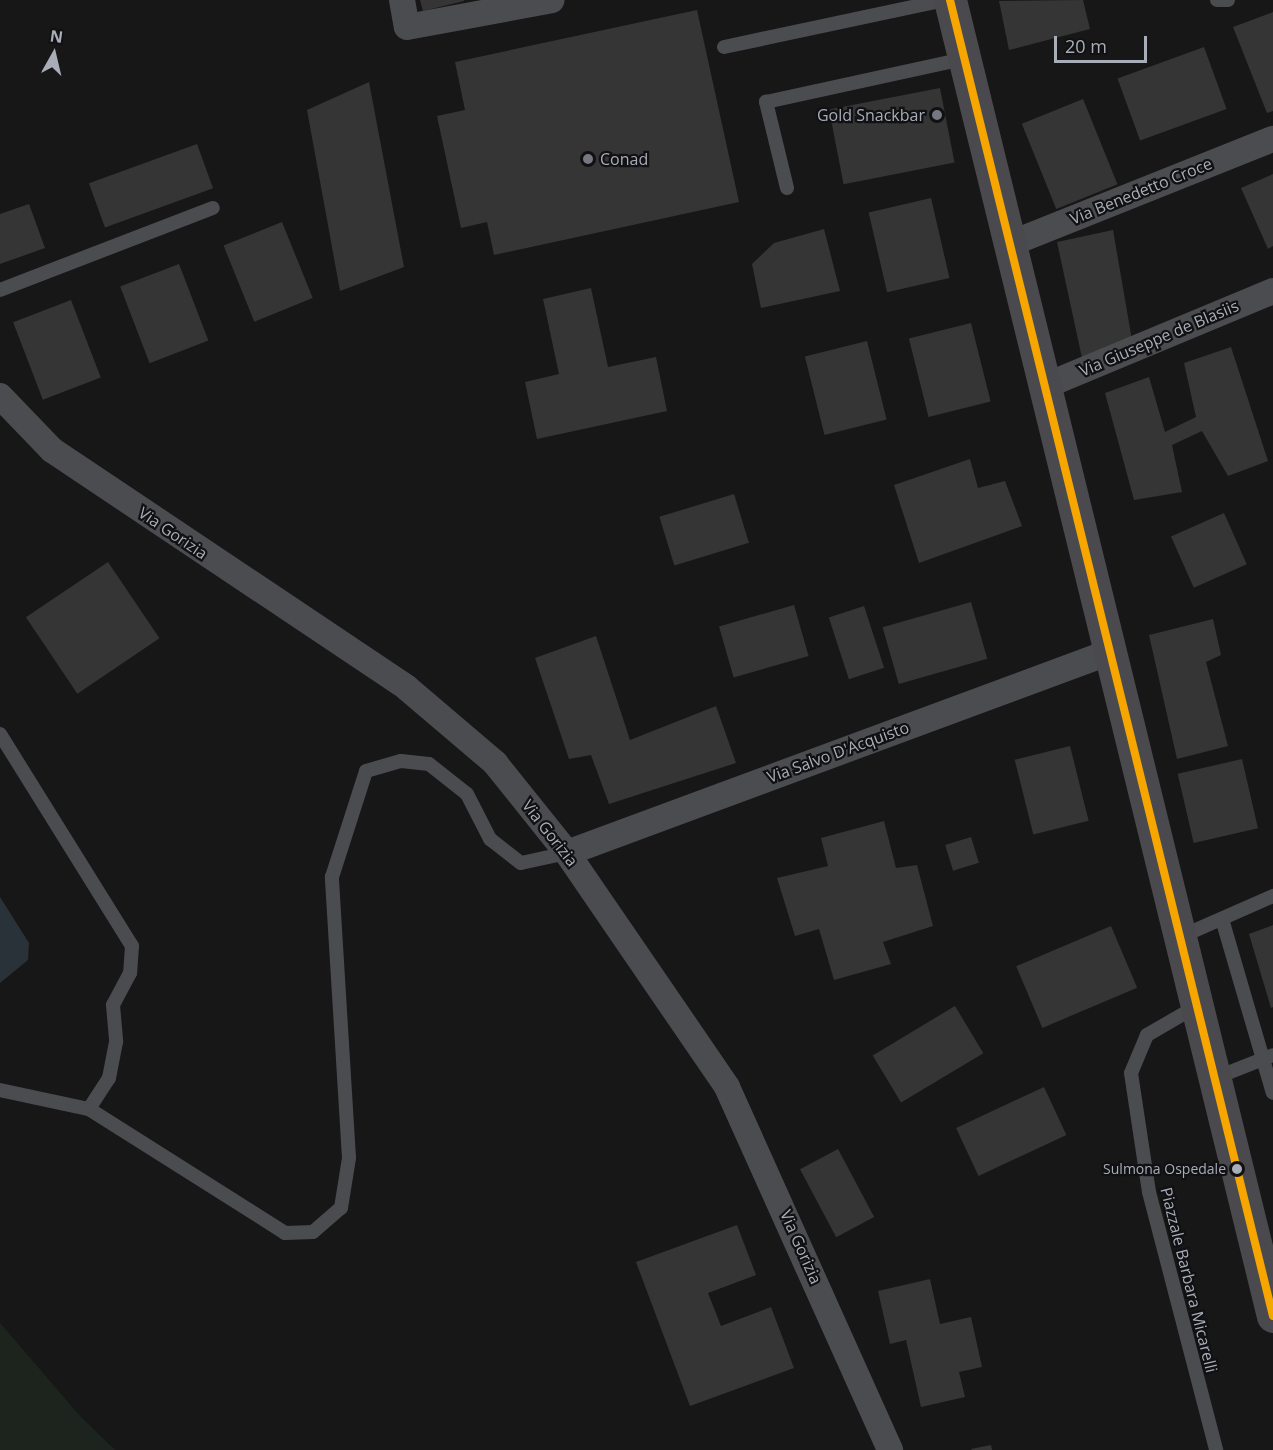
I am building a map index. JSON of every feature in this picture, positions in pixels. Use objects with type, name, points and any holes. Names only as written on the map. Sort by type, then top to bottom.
[{"type":"main road","points":[[948,0],[1273,1316]]},
{"type":"street","points":[[402,0],[407,27],[552,0]]},
{"type":"street","name":"Via Benedetto Croce","points":[[1010,244],[1273,139]]},
{"type":"street","name":"Via Giuseppe de Blasiis","points":[[1045,386],[1273,291]]},
{"type":"street","name":"Via Gorizia","points":[[0,396],[33,434],[98,483],[452,723],[495,763],[567,853],[727,1087],[890,1450]]},
{"type":"street","name":"Via Salvo D'Acquisto","points":[[567,853],[1110,652]]},
{"type":"lane","points":[[724,47],[948,0]]},
{"type":"lane","points":[[1217,0],[1228,0]]},
{"type":"lane","points":[[787,188],[766,102],[964,59]]},
{"type":"lane","points":[[0,290],[213,208]]},
{"type":"lane","points":[[0,734],[132,946],[130,973],[113,1005],[116,1042],[109,1078],[89,1109]]},
{"type":"lane","points":[[0,1090],[89,1109],[285,1233],[313,1232],[340,1208],[349,1158],[332,877],[366,771],[401,761],[429,764],[467,794],[490,839],[521,863],[567,853]]},
{"type":"lane","points":[[1180,937],[1273,896]]},
{"type":"lane","points":[[1222,919],[1268,1056],[1273,1093]]},
{"type":"lane","name":"Piazzale Barbara Micarelli","points":[[1197,1006],[1147,1035],[1131,1073],[1149,1192],[1216,1450]]},
{"type":"lane","points":[[1215,1078],[1268,1056]]},
{"type":"shaded area","points":[[0,897],[29,943],[28,960],[0,983]]},
{"type":"shaded area","points":[[0,1323],[80,1416],[115,1450],[0,1450]]},
{"type":"building","points":[[420,0],[464,0],[464,1],[423,11]]},
{"type":"building","points":[[1083,0],[1090,29],[1009,50],[999,1]]},
{"type":"building","name":"Conad","points":[[697,10],[739,202],[494,255],[487,222],[461,228],[437,116],[465,110],[455,62]]},
{"type":"building","points":[[1273,12],[1273,111],[1267,113],[1233,27]]},
{"type":"building","points":[[1204,47],[1227,109],[1140,140],[1118,78]]},
{"type":"building","points":[[369,82],[404,267],[340,291],[307,110]]},
{"type":"building","points":[[940,88],[955,163],[844,184],[829,110]]},
{"type":"building","points":[[1083,99],[1117,184],[1056,209],[1022,124]]},
{"type":"building","points":[[197,144],[213,188],[105,227],[89,183]]},
{"type":"building","points":[[1273,174],[1273,246],[1268,249],[1241,188]]},
{"type":"building","points":[[931,198],[949,278],[887,292],[869,212]]},
{"type":"building","points":[[29,204],[45,248],[0,264],[0,214]]},
{"type":"building","points":[[282,222],[313,298],[254,322],[224,246]]},
{"type":"building","points":[[824,229],[840,291],[761,308],[752,264],[774,243]]},
{"type":"building","points":[[1113,230],[1132,340],[1082,358],[1057,242]]},
{"type":"building","points":[[179,264],[208,341],[150,363],[120,287]]},
{"type":"building","points":[[591,288],[608,367],[656,357],[667,411],[537,439],[525,382],[559,374],[543,299]]},
{"type":"building","points":[[71,300],[101,377],[43,400],[13,322]]},
{"type":"building","points":[[971,323],[991,402],[928,417],[909,338]]},
{"type":"building","points":[[867,341],[887,420],[824,435],[805,356]]},
{"type":"building","points":[[1231,347],[1268,461],[1228,476],[1202,431],[1172,445],[1182,492],[1134,500],[1105,393],[1149,377],[1165,432],[1196,417],[1184,363]]},
{"type":"building","points":[[970,459],[978,488],[1005,481],[1022,526],[919,563],[894,485]]},
{"type":"building","points":[[734,494],[749,543],[674,566],[659,517]]},
{"type":"building","points":[[1224,513],[1247,564],[1194,588],[1171,537]]},
{"type":"building","points":[[108,562],[159,638],[77,694],[26,617]]},
{"type":"building","points":[[971,602],[987,659],[899,684],[883,627]]},
{"type":"building","points":[[794,605],[809,656],[734,677],[719,626]]},
{"type":"building","points":[[864,606],[884,668],[849,679],[829,617]]},
{"type":"building","points":[[1213,619],[1221,655],[1206,662],[1228,746],[1177,759],[1149,635]]},
{"type":"building","points":[[596,636],[630,740],[716,706],[736,763],[609,804],[591,755],[569,759],[535,658]]},
{"type":"building","points":[[1070,746],[1089,821],[1033,835],[1015,760]]},
{"type":"building","points":[[1242,759],[1258,828],[1194,843],[1178,774]]},
{"type":"building","points":[[884,821],[896,868],[917,865],[933,926],[883,942],[891,964],[834,980],[819,929],[795,936],[777,878],[828,866],[821,838]]},
{"type":"building","points":[[971,837],[979,863],[953,871],[945,845]]},
{"type":"building","points":[[1273,925],[1273,1007],[1271,1008],[1249,934]]},
{"type":"building","points":[[1111,926],[1137,988],[1042,1028],[1016,966]]},
{"type":"building","points":[[955,1006],[983,1053],[901,1103],[873,1055]]},
{"type":"building","points":[[1044,1087],[1066,1135],[978,1176],[956,1128]]},
{"type":"building","points":[[838,1149],[874,1217],[836,1237],[800,1169]]},
{"type":"building","points":[[737,1225],[756,1275],[708,1293],[721,1326],[771,1307],[794,1368],[690,1406],[636,1262]]},
{"type":"building","points":[[930,1279],[940,1324],[971,1317],[982,1367],[959,1372],[965,1397],[921,1407],[906,1340],[890,1344],[878,1291]]},
{"type":"building","points":[[991,1445],[992,1450],[971,1449]]},
{"type":"transit line","points":[[950,0],[1273,1316]]},
{"type":"place","name":"Gold Snackbar","points":[[937,115]]},
{"type":"place","name":"Conad","points":[[588,159]]},
{"type":"place","name":"Sulmona Ospedale","points":[[1237,1169]]}]
